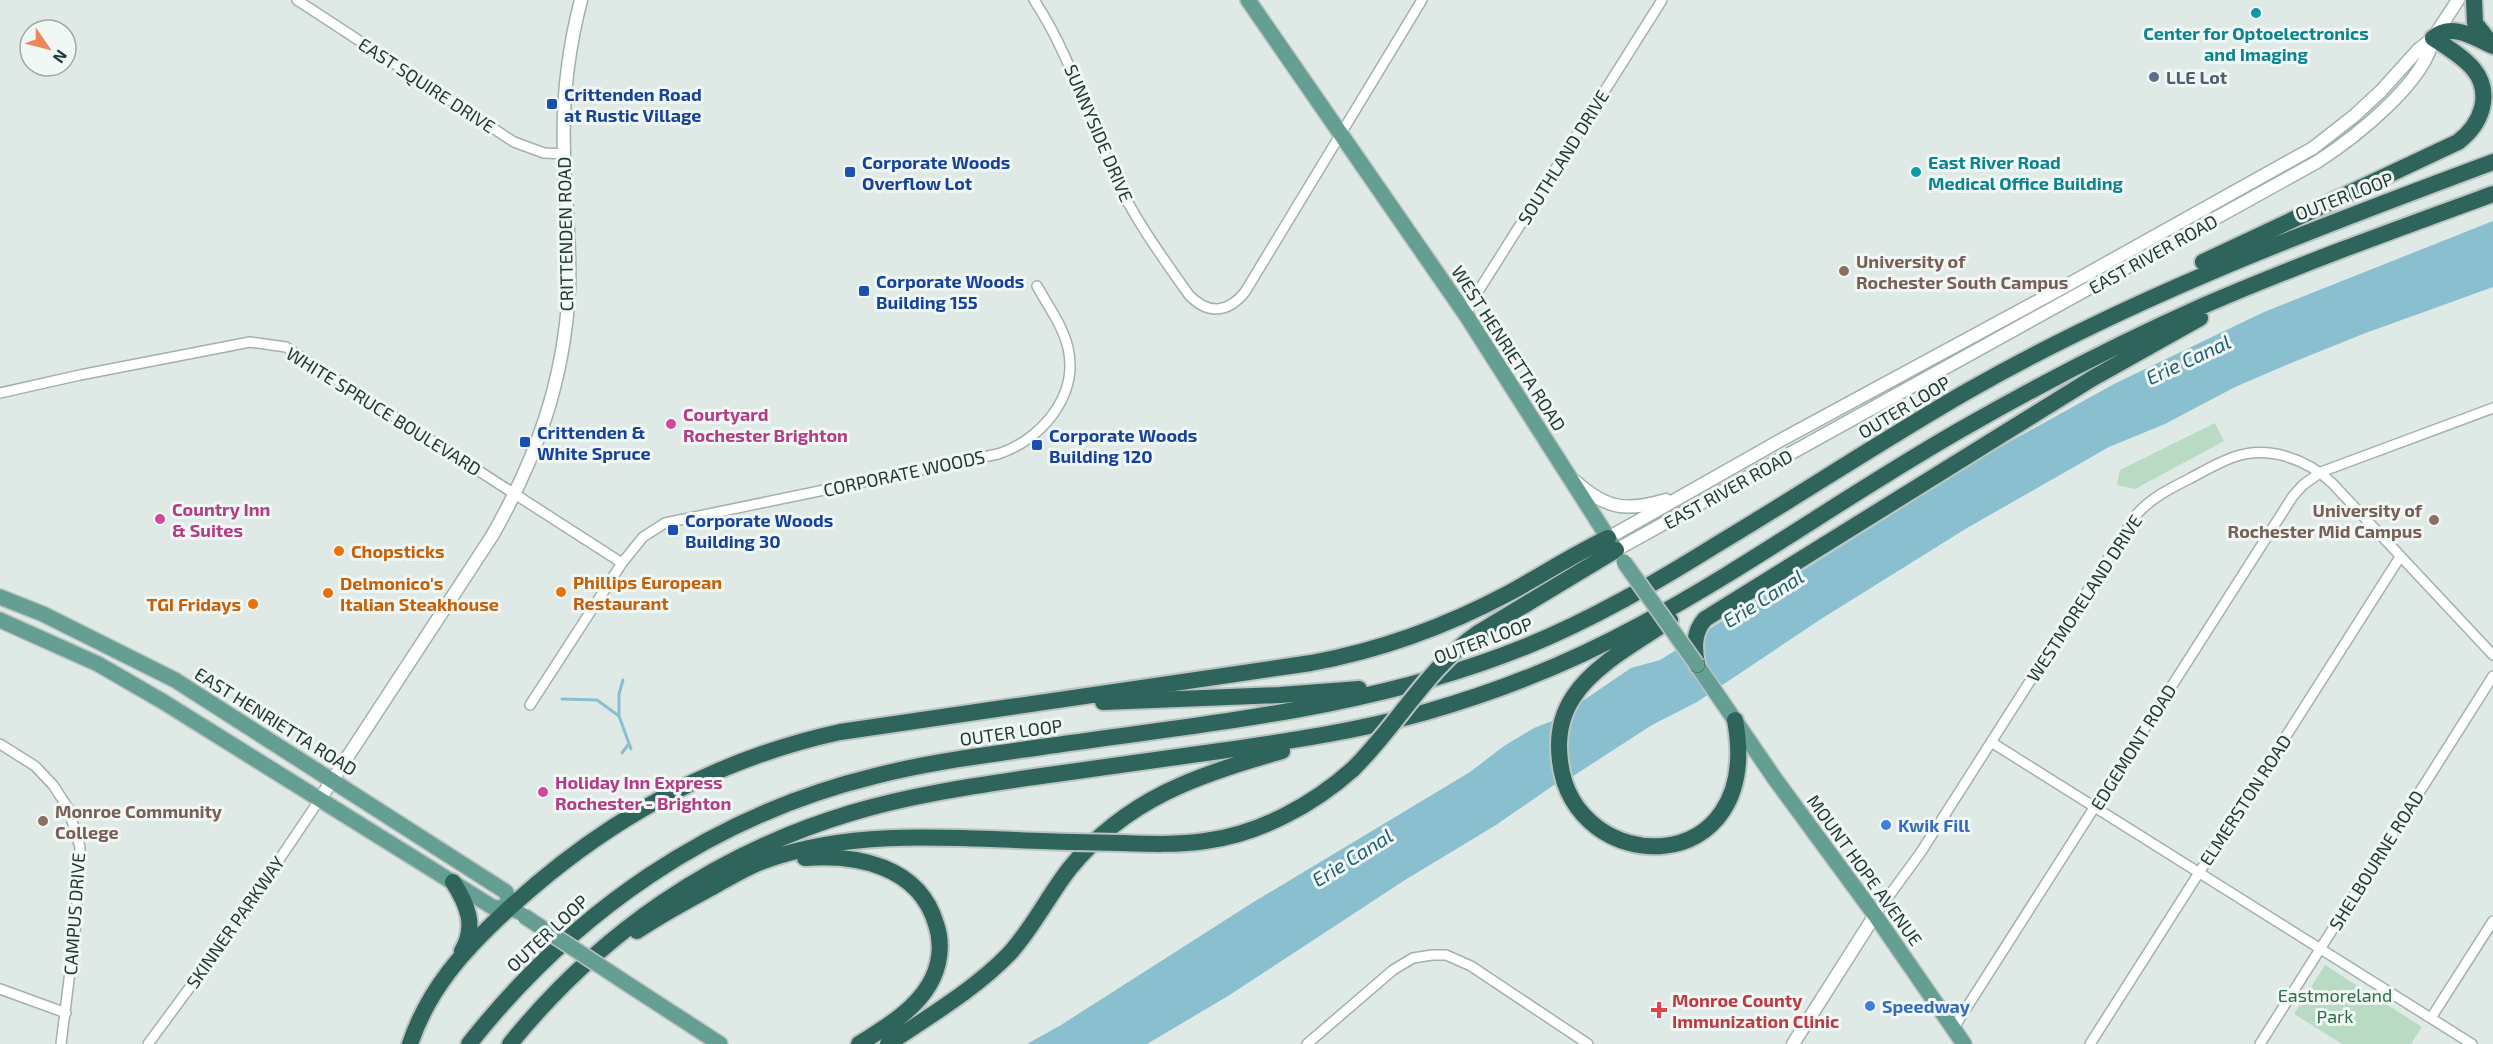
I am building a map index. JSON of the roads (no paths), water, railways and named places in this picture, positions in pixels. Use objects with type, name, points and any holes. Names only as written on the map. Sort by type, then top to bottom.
[{"type":"highway","points":[[2474,0],[2477,27],[2493,45]]},
{"type":"highway","points":[[1987,381],[2062,334],[2139,291],[2446,149],[2463,138],[2475,125],[2482,110],[2484,98],[2482,82],[2472,66],[2433,38],[2445,30],[2453,30],[2493,45]]},
{"type":"highway","name":"OUTER LOOP","points":[[469,1044],[501,1004],[538,965],[619,895],[663,865],[709,839],[790,802],[858,780],[927,764],[1362,698],[1455,672],[1529,645],[1624,600],[1987,381],[2080,331],[2217,268],[2306,231],[2493,162]]},
{"type":"highway","points":[[888,1044],[971,986],[1004,958],[1030,928],[1077,860],[1103,833],[1143,803],[1176,786],[1218,770],[1474,697],[1573,658],[1652,619],[1936,444],[2051,380],[2169,321],[2283,273],[2493,194]]},
{"type":"highway","points":[[1696,665],[1695,640],[1697,630],[1705,619],[2093,378],[2283,273]]},
{"type":"highway","points":[[1735,720],[1739,752],[1735,786],[1721,814],[1703,832],[1679,843],[1642,846],[1615,838],[1592,822],[1578,807],[1561,770],[1559,744],[1561,724],[1578,690],[1593,674],[1802,527]]},
{"type":"highway","points":[[510,1043],[554,999],[601,958],[657,919],[715,885],[766,860],[840,842],[900,838],[1184,844],[1219,839],[1245,831],[1311,801],[1353,769],[1377,745],[1437,669],[1478,633],[1616,550]]},
{"type":"highway","points":[[450,969],[518,911],[571,855],[614,825],[658,799],[722,769],[771,750],[840,732],[1311,663],[1379,648],[1429,632],[1616,550]]},
{"type":"highway","points":[[994,710],[1105,702],[1280,695],[1413,685]]},
{"type":"highway","points":[[510,1043],[568,977],[634,921],[708,873],[754,849],[803,829],[870,807],[954,789],[1294,740],[1372,725]]},
{"type":"highway","points":[[715,885],[769,864],[825,856],[849,857],[872,864],[894,872],[916,889],[927,903],[938,928],[940,954],[936,970],[929,986],[911,1007],[859,1044]]},
{"type":"highway","points":[[410,1044],[425,1007],[466,942],[470,925],[467,908],[453,882]]},
{"type":"main road","name":"WEST HENRIETTA ROAD","points":[[1248,0],[1466,315],[1616,550],[1735,720]]},
{"type":"main road","name":"EAST HENRIETTA ROAD","points":[[0,597],[43,614],[175,680],[506,892],[518,911],[720,1044]]},
{"type":"main road","name":"EAST HENRIETTA ROAD","points":[[0,620],[98,664],[162,701],[494,908],[518,911]]},
{"type":"main road","name":"MOUNT HOPE AVENUE","points":[[1735,720],[1774,780],[1875,915],[1964,1044]]},
{"type":"street","name":"EAST SQUIRE DRIVE","points":[[297,0],[514,142],[544,153],[564,154]]},
{"type":"street","name":"CRITTENDEN ROAD","points":[[320,799],[472,570],[516,494],[545,422],[563,343],[569,279],[564,154],[566,81],[581,0]]},
{"type":"street","name":"SUNNYSIDE DRIVE","points":[[1034,0],[1072,68],[1099,140],[1125,197],[1189,296],[1200,306],[1208,309],[1229,307],[1245,292],[1339,134]]},
{"type":"street","points":[[1339,134],[1422,0]]},
{"type":"street","name":"SOUTHLAND DRIVE","points":[[1466,315],[1474,298],[1662,0]]},
{"type":"street","name":"EAST RIVER ROAD","points":[[1616,550],[2318,162],[2360,130],[2398,94],[2425,62],[2433,38],[2458,0]]},
{"type":"street","name":"EAST RIVER ROAD","points":[[1616,550],[1693,491],[1781,440],[1909,373],[2297,157],[2354,116],[2381,91],[2418,50],[2433,38]]},
{"type":"street","name":"CORPORATE WOODS","points":[[530,705],[622,563],[643,537],[654,529],[675,520],[998,454],[1025,442],[1036,434],[1056,411],[1069,371],[1068,346],[1037,286]]},
{"type":"street","name":"WHITE SPRUCE BOULEVARD","points":[[0,393],[250,342],[286,346],[516,494]]},
{"type":"street","points":[[2493,408],[2321,472],[2493,655]]},
{"type":"street","name":"WESTMORELAND DRIVE","points":[[1875,915],[1921,852],[2136,515],[2146,504],[2228,459],[2247,453],[2280,455],[2305,463],[2321,472]]},
{"type":"street","name":"EDGEMONT ROAD","points":[[1953,1029],[2280,515],[2303,485],[2321,472]]},
{"type":"street","points":[[1569,475],[1597,498],[1619,507],[1650,505],[1693,491]]},
{"type":"street","points":[[516,494],[622,563]]},
{"type":"street","name":"ELMERSTON ROAD","points":[[2090,1044],[2400,557]]},
{"type":"street","name":"SHELBOURNE ROAD","points":[[2260,1044],[2493,676]]},
{"type":"street","points":[[1991,742],[2472,1044]]},
{"type":"street","name":"CAMPUS DRIVE","points":[[0,744],[35,766],[53,785],[68,808],[80,848],[76,924],[61,1044]]},
{"type":"street","name":"SKINNER PARKWAY","points":[[148,1044],[227,937],[320,799]]},
{"type":"street","points":[[1792,1044],[1875,915]]},
{"type":"street","points":[[2431,1018],[2493,921]]},
{"type":"street","points":[[1306,1044],[1393,970],[1413,958],[1432,955],[1446,955],[1471,966],[1588,1044]]},
{"type":"street","points":[[0,989],[66,1013]]},
{"type":"water","name":"Erie Canal","points":[[2493,221],[2493,287],[2291,363],[2235,387],[2165,424],[2109,447],[1967,528],[1821,619],[1697,702],[1652,725],[1567,780],[1554,785],[1496,825],[1405,880],[1228,996],[1147,1044],[1027,1044],[1061,1025],[1252,903],[1470,772],[1504,746],[1534,728],[1568,715],[1581,702],[1631,668],[1660,660],[1993,451],[2114,384],[2264,312]]},
{"type":"waterway","points":[[619,716],[619,694],[623,680]]},
{"type":"waterway","points":[[562,699],[597,700],[619,716],[631,749]]},
{"type":"waterway","points":[[622,753],[628,745]]},
{"type":"place","name":"Center for Optoelectronics and Imaging","points":[[2256,13]]},
{"type":"place","name":"LLE Lot","points":[[2154,77]]},
{"type":"place","name":"Crittenden Road at Rustic Village","points":[[552,104]]},
{"type":"place","name":"Corporate Woods Overflow Lot","points":[[850,172]]},
{"type":"place","name":"East River Road Medical Office Building","points":[[1916,172]]},
{"type":"place","name":"University of Rochester South Campus","points":[[1844,271]]},
{"type":"place","name":"Corporate Woods Building 155","points":[[864,291]]},
{"type":"place","name":"Courtyard Rochester Brighton","points":[[671,424]]},
{"type":"place","name":"Crittenden & White Spruce","points":[[525,442]]},
{"type":"place","name":"Corporate Woods Building 120","points":[[1037,445]]},
{"type":"place","name":"Country Inn & Suites","points":[[160,519]]},
{"type":"place","name":"University of Rochester Mid Campus","points":[[2434,520]]},
{"type":"place","name":"Corporate Woods Building 30","points":[[673,530]]},
{"type":"place","name":"Chopsticks","points":[[339,551]]},
{"type":"place","name":"Phillips European Restaurant","points":[[561,592]]},
{"type":"place","name":"Delmonico's Italian Steakhouse","points":[[328,593]]},
{"type":"place","name":"TGI Fridays","points":[[253,604]]},
{"type":"place","name":"Holiday Inn Express Rochester - Brighton","points":[[543,792]]},
{"type":"place","name":"Monroe Community College","points":[[43,821]]},
{"type":"place","name":"Kwik Fill","points":[[1886,825]]},
{"type":"place","name":"Speedway","points":[[1870,1006]]},
{"type":"place","name":"Monroe County Immunization Clinic","points":[[1659,1010]]},
{"type":"park label","name":"Eastmoreland Park","points":[[2335,1005]]}]
